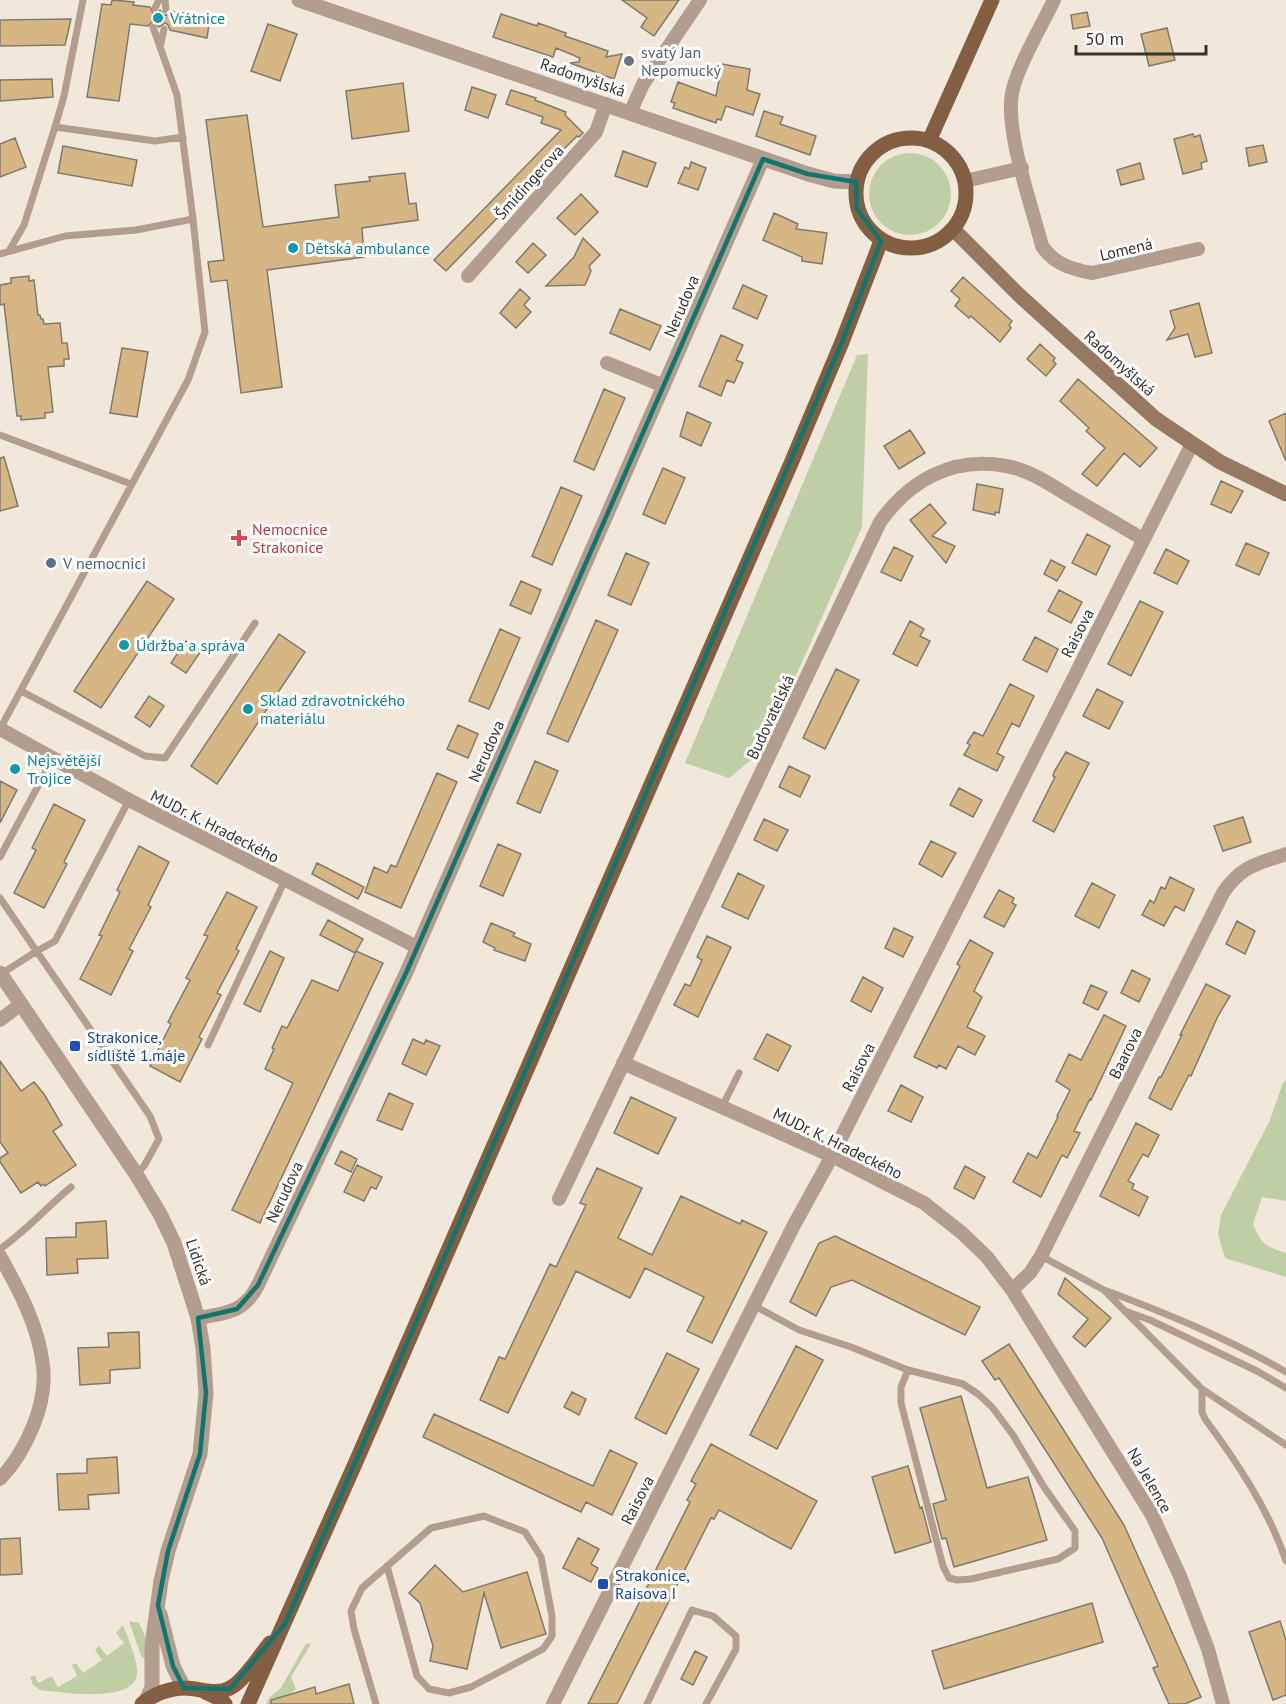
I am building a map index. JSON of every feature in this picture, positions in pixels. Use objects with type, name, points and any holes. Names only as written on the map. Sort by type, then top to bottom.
[{"type":"main road","points":[[929,141],[993,0]]},
{"type":"main road","points":[[914,138],[942,147],[952,156],[965,181],[964,206],[953,229],[941,240],[927,247],[911,249],[895,247],[881,240],[862,221],[857,209],[856,182],[866,160],[884,145],[898,139],[914,138]]},
{"type":"main road","name":"Radomyšlská","points":[[953,229],[1019,295],[1156,419],[1221,462],[1286,494]]},
{"type":"main road","points":[[248,1704],[779,492],[842,342],[881,240]]},
{"type":"main road","points":[[145,1701],[165,1691],[184,1688],[217,1692],[230,1689],[238,1683],[285,1624]]},
{"type":"main road","points":[[202,1691],[225,1704]]},
{"type":"street","name":"Radomyšlská","points":[[299,0],[808,174],[834,181],[856,182]]},
{"type":"street","points":[[630,113],[644,84],[700,0]]},
{"type":"street","name":"Lomená","points":[[1054,0],[1012,93],[1012,119],[1042,246],[1057,262],[1076,270],[1092,273],[1198,249]]},
{"type":"street","name":"Šmidingerova","points":[[468,276],[596,132],[606,104]]},
{"type":"street","name":"Nerudova","points":[[198,1318],[230,1312],[244,1305],[252,1297],[417,947],[763,159]]},
{"type":"street","points":[[965,181],[1022,168]]},
{"type":"street","points":[[607,363],[664,386]]},
{"type":"street","name":"Raisova","points":[[553,1704],[753,1305],[832,1156],[1192,444]]},
{"type":"street","name":"Budovatelská","points":[[559,1199],[880,522],[902,496],[926,478],[951,468],[977,463],[1006,466],[1033,475],[1143,539]]},
{"type":"street","name":"MUDr. K. Hradeckého","points":[[0,729],[129,800],[417,947]]},
{"type":"street","name":"Baarova","points":[[1012,1290],[1030,1273],[1041,1256],[1223,892],[1233,878],[1248,867],[1286,854]]},
{"type":"street","name":"Lidická","points":[[1,973],[136,1174],[160,1214],[174,1243],[198,1318],[206,1393],[200,1454],[168,1551],[152,1645],[152,1687],[145,1701]]},
{"type":"street","points":[[0,1020],[21,1004]]},
{"type":"street","name":"MUDr. K. Hradeckého","points":[[623,1063],[832,1156],[924,1203],[946,1219],[987,1257],[1012,1290]]},
{"type":"street","points":[[0,1256],[24,1301],[38,1339],[44,1368],[41,1399],[30,1437],[11,1467],[0,1479]]},
{"type":"street","name":"Na Jelence","points":[[1012,1290],[1152,1515],[1180,1576],[1209,1649],[1223,1704]]},
{"type":"street","name":"Lidická","points":[[158,1605],[173,1666],[184,1688]]},
{"type":"lane","points":[[9,251],[24,225],[55,127],[64,96],[83,0]]},
{"type":"lane","points":[[155,8],[159,0]]},
{"type":"lane","points":[[165,0],[166,10]]},
{"type":"lane","points":[[0,729],[188,380],[205,332],[177,95],[153,27]]},
{"type":"lane","points":[[160,47],[164,29]]},
{"type":"lane","points":[[55,127],[156,141],[183,137]]},
{"type":"lane","points":[[0,254],[65,236],[135,230],[193,219]]},
{"type":"lane","points":[[0,435],[131,484]]},
{"type":"lane","points":[[21,691],[145,756],[165,758],[255,623]]},
{"type":"lane","points":[[0,857],[53,758]]},
{"type":"lane","points":[[1,973],[55,941],[129,800]]},
{"type":"lane","points":[[208,1045],[285,880]]},
{"type":"lane","points":[[0,898],[150,1116],[159,1139],[144,1166],[136,1174]]},
{"type":"lane","points":[[722,1107],[740,1073]]},
{"type":"lane","points":[[0,1249],[18,1236],[71,1186]]},
{"type":"lane","points":[[1041,1256],[1104,1290],[1257,1354],[1286,1372]]},
{"type":"lane","points":[[1104,1290],[1202,1389],[1286,1445]]},
{"type":"lane","points":[[753,1305],[799,1330],[851,1347],[908,1370],[963,1384],[992,1407],[1013,1435],[1044,1487],[1075,1531],[1075,1548],[1058,1559],[971,1579],[949,1578],[943,1566],[901,1403],[901,1388],[908,1370]]},
{"type":"lane","points":[[1123,1310],[1150,1320],[1257,1371],[1286,1388]]},
{"type":"lane","points":[[1202,1389],[1202,1412],[1205,1419],[1258,1499],[1286,1561]]},
{"type":"lane","points":[[376,1704],[351,1611],[362,1588],[387,1566],[431,1528],[484,1516],[525,1532],[541,1557],[552,1616],[552,1636],[543,1649],[471,1687],[449,1693],[429,1689],[417,1676],[387,1566]]},
{"type":"lane","points":[[647,1704],[692,1610],[713,1616],[736,1636],[736,1649],[706,1704]]},
{"type":"highlighted area","points":[[763,159],[808,174],[856,182],[857,209],[881,241],[842,342],[285,1624],[230,1689],[184,1688],[173,1666],[158,1605],[168,1551],[200,1454],[206,1393],[198,1318],[237,1309],[258,1285],[406,973]]},
{"type":"green space","points":[[910,153],[926,156],[939,165],[948,178],[951,194],[948,210],[939,223],[926,232],[910,235],[894,232],[881,223],[872,210],[869,194],[872,178],[881,165],[894,156]]},
{"type":"green space","points":[[868,354],[862,527],[763,750],[729,778],[685,763],[857,355]]},
{"type":"green space","points":[[1286,1080],[1286,1201],[1262,1197],[1253,1224],[1265,1243],[1273,1249],[1286,1253],[1286,1277],[1225,1258],[1218,1234],[1221,1215],[1270,1120]]},
{"type":"green space","points":[[129,1621],[139,1623],[145,1636],[146,1660],[141,1656]]},
{"type":"green space","points":[[123,1625],[137,1670],[135,1681],[127,1688],[115,1692],[83,1694],[40,1690],[33,1685],[30,1677],[35,1675],[38,1683],[52,1676],[58,1687],[77,1676],[72,1665],[76,1663],[83,1673],[102,1660],[95,1650],[99,1646],[107,1656],[124,1643],[116,1633]]},
{"type":"green space","points":[[311,1644],[291,1677],[296,1689],[288,1696],[285,1704],[266,1704],[270,1697],[281,1688],[305,1645]]},
{"type":"building","points":[[112,0],[134,2],[133,5],[150,7],[153,13],[158,13],[160,10],[164,15],[169,15],[171,11],[210,17],[207,38],[170,30],[165,23],[159,27],[153,21],[148,26],[130,24],[119,101],[87,97],[102,4],[111,5]]},
{"type":"building","points":[[622,0],[679,0],[654,36],[641,27],[647,18]]},
{"type":"building","points":[[1087,12],[1090,26],[1073,29],[1071,15]]},
{"type":"building","points":[[501,14],[566,33],[565,36],[608,51],[606,57],[622,54],[614,79],[570,63],[579,62],[580,58],[556,48],[553,57],[493,37]]},
{"type":"building","points":[[71,19],[65,45],[0,46],[0,20]]},
{"type":"building","points":[[268,24],[297,34],[280,81],[251,71]]},
{"type":"building","points":[[1167,28],[1175,60],[1149,66],[1141,34]]},
{"type":"building","points":[[722,64],[750,69],[747,90],[760,94],[753,115],[726,106],[721,120],[717,119],[716,123],[673,108],[675,103],[671,102],[678,82],[716,96]]},
{"type":"building","points":[[52,79],[53,97],[0,101],[0,80]]},
{"type":"building","points":[[403,83],[409,131],[352,139],[346,91]]},
{"type":"building","points":[[472,87],[496,95],[488,118],[465,110]]},
{"type":"building","points":[[511,90],[536,98],[535,100],[566,112],[565,115],[583,133],[564,149],[446,271],[434,260],[561,130],[541,123],[543,117],[506,104]]},
{"type":"building","points":[[764,111],[783,117],[780,124],[816,136],[810,155],[756,136]]},
{"type":"building","name":"Dětská ambulance","points":[[247,115],[263,227],[339,217],[335,185],[370,181],[369,177],[405,173],[409,204],[416,203],[418,220],[362,228],[364,257],[267,270],[282,387],[241,393],[227,280],[211,282],[208,262],[224,260],[206,120]]},
{"type":"building","points":[[1193,134],[1194,137],[1200,135],[1207,161],[1201,163],[1202,169],[1183,174],[1174,139]]},
{"type":"building","points":[[15,138],[26,167],[0,177],[0,144]]},
{"type":"building","points":[[1263,145],[1267,162],[1249,166],[1246,148]]},
{"type":"building","points":[[63,146],[137,160],[132,186],[58,173]]},
{"type":"building","points":[[623,151],[656,163],[647,187],[615,176]]},
{"type":"building","points":[[691,162],[706,168],[698,190],[678,183],[685,167],[689,169]]},
{"type":"building","points":[[1140,163],[1144,179],[1121,185],[1117,170]]},
{"type":"building","points":[[581,194],[598,212],[575,235],[557,218]]},
{"type":"building","points":[[774,213],[798,224],[796,229],[827,233],[822,264],[802,261],[802,257],[763,240]]},
{"type":"building","points":[[583,238],[600,255],[589,266],[591,271],[585,285],[546,286],[574,257]]},
{"type":"building","points":[[533,243],[546,255],[528,273],[516,262]]},
{"type":"building","points":[[29,276],[29,281],[34,280],[38,315],[43,319],[44,324],[60,323],[62,343],[67,343],[69,359],[64,359],[64,366],[48,367],[53,412],[45,413],[45,418],[21,420],[21,416],[17,416],[4,304],[0,305],[0,285],[11,283],[11,278]]},
{"type":"building","points":[[963,277],[1012,321],[1009,325],[1011,328],[1000,342],[971,316],[969,318],[955,306],[960,299],[951,291]]},
{"type":"building","points":[[743,285],[767,296],[757,319],[733,308]]},
{"type":"building","points":[[520,289],[530,298],[524,305],[531,312],[516,328],[500,313]]},
{"type":"building","points":[[1199,303],[1212,353],[1195,357],[1188,334],[1167,340],[1175,328],[1170,311]]},
{"type":"building","points":[[620,309],[661,326],[650,350],[610,333]]},
{"type":"building","points":[[721,335],[743,345],[736,360],[743,363],[734,383],[727,380],[721,396],[699,386]]},
{"type":"building","points":[[1040,344],[1055,358],[1053,361],[1056,364],[1046,376],[1027,359]]},
{"type":"building","points":[[122,348],[148,352],[137,417],[110,413]]},
{"type":"building","points":[[1078,379],[1157,448],[1140,467],[1124,453],[1097,486],[1082,474],[1105,448],[1086,431],[1089,428],[1060,401]]},
{"type":"building","points":[[604,389],[625,398],[594,470],[574,461]]},
{"type":"building","points":[[687,412],[711,423],[701,446],[680,436]]},
{"type":"building","points":[[1286,413],[1286,461],[1269,421]]},
{"type":"building","points":[[910,430],[925,453],[899,469],[884,446]]},
{"type":"building","points":[[4,457],[18,506],[0,511],[0,458]]},
{"type":"building","points":[[663,468],[685,478],[665,524],[643,514]]},
{"type":"building","points":[[1221,481],[1243,491],[1231,513],[1211,504]]},
{"type":"building","points":[[977,484],[1003,489],[999,513],[995,512],[995,515],[973,510]]},
{"type":"building","points":[[561,487],[582,496],[552,565],[532,556]]},
{"type":"building","points":[[930,504],[946,523],[932,536],[955,546],[946,563],[910,520]]},
{"type":"building","points":[[1087,534],[1110,546],[1096,575],[1072,563]]},
{"type":"building","points":[[1246,543],[1269,553],[1259,575],[1236,565]]},
{"type":"building","points":[[894,547],[913,556],[901,581],[881,572]]},
{"type":"building","points":[[1166,549],[1189,561],[1177,584],[1154,573]]},
{"type":"building","points":[[626,553],[649,563],[631,605],[608,595]]},
{"type":"building","points":[[1051,560],[1065,567],[1057,581],[1044,574]]},
{"type":"building","name":"Údržba a správa","points":[[147,581],[174,599],[101,708],[74,691]]},
{"type":"building","points":[[521,581],[541,590],[531,614],[510,605]]},
{"type":"building","points":[[1059,590],[1082,602],[1071,623],[1048,611]]},
{"type":"building","points":[[1140,601],[1163,612],[1131,676],[1108,664]]},
{"type":"building","points":[[596,620],[618,630],[568,742],[547,733]]},
{"type":"building","points":[[910,621],[924,629],[920,636],[930,641],[917,666],[893,654]]},
{"type":"building","points":[[500,629],[520,638],[489,709],[469,701]]},
{"type":"building","name":"Sklad zdravotnického materiálu","points":[[279,634],[305,652],[217,784],[191,766]]},
{"type":"building","points":[[1035,637],[1058,649],[1047,672],[1023,660]]},
{"type":"building","points":[[186,641],[201,651],[186,673],[171,663]]},
{"type":"building","points":[[836,669],[859,680],[825,749],[803,738]]},
{"type":"building","points":[[1010,684],[1034,696],[1019,727],[1012,723],[997,753],[1004,757],[997,771],[964,755],[970,745],[967,743],[974,732],[983,736]]},
{"type":"building","points":[[1097,689],[1123,702],[1109,729],[1083,716]]},
{"type":"building","points":[[149,696],[164,706],[150,727],[135,717]]},
{"type":"building","points":[[458,725],[478,734],[468,758],[447,749]]},
{"type":"building","points":[[1066,752],[1089,763],[1054,832],[1033,821],[1055,777],[1054,772]]},
{"type":"building","points":[[535,761],[558,771],[540,813],[517,803]]},
{"type":"building","points":[[789,766],[810,776],[800,797],[779,787]]},
{"type":"building","points":[[437,773],[457,782],[401,908],[365,892],[374,867],[387,873],[391,865],[396,867]]},
{"type":"building","points":[[0,781],[17,790],[0,823]]},
{"type":"building","points":[[959,788],[982,800],[973,817],[950,805]]},
{"type":"building","points":[[54,804],[85,820],[64,862],[67,864],[44,908],[14,893],[36,850],[32,848]]},
{"type":"building","points":[[1243,817],[1251,842],[1223,851],[1214,826]]},
{"type":"building","points":[[764,819],[788,830],[777,851],[754,840]]},
{"type":"building","points":[[931,841],[956,853],[942,877],[919,864]]},
{"type":"building","points":[[498,844],[521,854],[503,896],[480,886]]},
{"type":"building","points":[[139,846],[169,862],[148,905],[151,907],[129,949],[133,951],[111,995],[80,979],[102,936],[99,935],[120,892],[117,890]]},
{"type":"building","points":[[317,863],[364,887],[358,899],[312,874]]},
{"type":"building","points":[[738,873],[764,886],[748,919],[722,907]]},
{"type":"building","points":[[1170,877],[1194,889],[1184,911],[1175,906],[1164,926],[1142,915],[1150,900],[1154,903],[1161,887],[1165,889]]},
{"type":"building","points":[[1092,883],[1115,895],[1099,928],[1075,916]]},
{"type":"building","points":[[999,890],[1014,898],[1012,903],[1016,905],[1004,927],[984,917]]},
{"type":"building","points":[[227,892],[257,907],[236,949],[239,951],[217,993],[221,995],[199,1037],[202,1039],[180,1082],[150,1066],[171,1024],[168,1022],[190,980],[186,978],[208,936],[204,935]]},
{"type":"building","points":[[328,920],[363,939],[355,953],[320,935]]},
{"type":"building","points":[[1237,921],[1255,931],[1245,954],[1226,944]]},
{"type":"building","points":[[491,923],[515,933],[513,936],[531,944],[525,961],[494,950],[495,948],[483,942]]},
{"type":"building","points":[[894,928],[913,937],[903,957],[885,948]]},
{"type":"building","points":[[707,936],[731,947],[698,1017],[674,1005],[685,984],[690,986],[702,960],[697,957]]},
{"type":"building","points":[[970,940],[993,953],[974,991],[982,997],[967,1027],[985,1036],[975,1055],[958,1046],[946,1069],[939,1065],[937,1068],[914,1057],[960,966],[957,964]]},
{"type":"building","points":[[270,951],[284,958],[260,1012],[244,1004]]},
{"type":"building","points":[[356,951],[383,963],[260,1223],[232,1210],[293,1083],[265,1069],[274,1049],[272,1048],[282,1026],[287,1028],[312,980],[338,991]]},
{"type":"building","points":[[1132,970],[1150,979],[1139,1002],[1121,993]]},
{"type":"building","points":[[863,977],[883,988],[871,1012],[851,1001]]},
{"type":"building","points":[[1206,984],[1230,996],[1218,1016],[1191,1076],[1189,1075],[1171,1110],[1149,1098]]},
{"type":"building","points":[[1091,985],[1107,992],[1098,1010],[1083,1003]]},
{"type":"building","points":[[1104,1015],[1126,1026],[1074,1131],[1080,1133],[1067,1158],[1062,1155],[1041,1197],[1013,1182],[1028,1153],[1037,1158],[1070,1090],[1056,1081],[1069,1054],[1081,1060]]},
{"type":"building","points":[[767,1034],[791,1046],[778,1071],[754,1059]]},
{"type":"building","points":[[413,1039],[424,1044],[426,1040],[440,1046],[426,1075],[402,1064]]},
{"type":"building","points":[[0,1061],[21,1091],[34,1082],[44,1094],[62,1125],[53,1131],[76,1165],[45,1186],[44,1184],[41,1186],[38,1182],[21,1193],[0,1162],[0,1158],[8,1153],[0,1142]]},
{"type":"building","points":[[901,1085],[923,1097],[911,1122],[888,1111]]},
{"type":"building","points":[[389,1093],[413,1104],[402,1130],[377,1120]]},
{"type":"building","points":[[631,1097],[676,1118],[658,1154],[614,1133]]},
{"type":"building","points":[[1136,1123],[1159,1135],[1148,1157],[1143,1154],[1128,1181],[1134,1184],[1132,1189],[1148,1197],[1139,1216],[1100,1196]]},
{"type":"building","points":[[341,1151],[357,1159],[351,1172],[335,1164]]},
{"type":"building","points":[[357,1165],[382,1177],[376,1189],[371,1187],[364,1201],[344,1192]]},
{"type":"building","points":[[965,1166],[985,1177],[974,1199],[954,1188]]},
{"type":"building","points":[[597,1168],[642,1188],[618,1238],[652,1255],[681,1196],[740,1224],[742,1220],[767,1232],[712,1343],[687,1331],[704,1297],[645,1268],[630,1298],[576,1271],[508,1413],[480,1400],[499,1357],[505,1359],[550,1264],[556,1267],[586,1205],[580,1203]]},
{"type":"building","points":[[106,1221],[108,1258],[77,1259],[78,1273],[47,1275],[46,1238],[76,1237],[76,1223]]},
{"type":"building","points":[[835,1236],[980,1307],[965,1335],[852,1280],[831,1287],[816,1316],[790,1302],[819,1243]]},
{"type":"building","points":[[1065,1278],[1111,1318],[1085,1347],[1073,1337],[1088,1319],[1058,1294]]},
{"type":"building","points":[[139,1332],[140,1368],[110,1370],[110,1383],[80,1385],[78,1348],[109,1347],[108,1333]]},
{"type":"building","points":[[1009,1344],[1124,1525],[1201,1697],[1185,1704],[1169,1704],[1153,1668],[1158,1666],[1102,1538],[999,1378],[995,1380],[982,1361]]},
{"type":"building","points":[[796,1346],[823,1360],[777,1449],[750,1435]]},
{"type":"building","points":[[667,1353],[699,1369],[666,1434],[635,1418]]},
{"type":"building","points":[[572,1392],[586,1399],[579,1415],[564,1407]]},
{"type":"building","points":[[961,1396],[987,1488],[1028,1477],[1047,1540],[954,1567],[946,1538],[942,1539],[933,1504],[946,1500],[920,1408]]},
{"type":"building","points":[[434,1414],[593,1486],[610,1450],[637,1463],[612,1515],[586,1502],[581,1512],[423,1437]]},
{"type":"building","points":[[711,1444],[817,1501],[791,1549],[719,1510],[714,1519],[711,1518],[617,1704],[588,1704],[690,1502],[687,1500],[696,1484],[691,1481]]},
{"type":"building","points":[[117,1457],[119,1493],[88,1495],[89,1509],[59,1510],[57,1474],[87,1473],[87,1459]]},
{"type":"building","points":[[908,1466],[931,1542],[895,1553],[872,1477]]},
{"type":"building","points":[[20,1538],[22,1574],[0,1575],[0,1539]]},
{"type":"building","points":[[578,1538],[599,1549],[591,1564],[598,1568],[591,1582],[563,1568]]},
{"type":"building","points":[[435,1565],[463,1592],[527,1572],[546,1634],[501,1648],[484,1593],[467,1669],[430,1661],[433,1646],[420,1603],[409,1593]]},
{"type":"building","points":[[1092,1603],[1103,1642],[944,1689],[932,1651]]},
{"type":"building","points":[[1280,1621],[1286,1640],[1286,1695],[1273,1700],[1249,1632]]},
{"type":"building","points":[[695,1651],[707,1657],[693,1685],[681,1679]]},
{"type":"building","points":[[349,1684],[354,1704],[271,1704],[271,1700],[315,1687],[316,1694]]},
{"type":"place","name":"Vrátnice","points":[[158,18]]},
{"type":"place","name":"svatý Jan Nepomucký","points":[[629,61]]},
{"type":"place","name":"Dětská ambulance","points":[[293,248]]},
{"type":"place","name":"Nemocnice Strakonice","points":[[239,538]]},
{"type":"place","name":"V nemocnici","points":[[51,563]]},
{"type":"place","name":"Údržba a správa","points":[[124,645]]},
{"type":"place","name":"Sklad zdravotnického materiálu","points":[[248,709]]},
{"type":"place","name":"Nejsvětější Trojice","points":[[15,769]]},
{"type":"place","name":"Strakonice, sídliště 1.máje","points":[[75,1046]]},
{"type":"place","name":"Strakonice, Raisova I","points":[[603,1584]]}]
